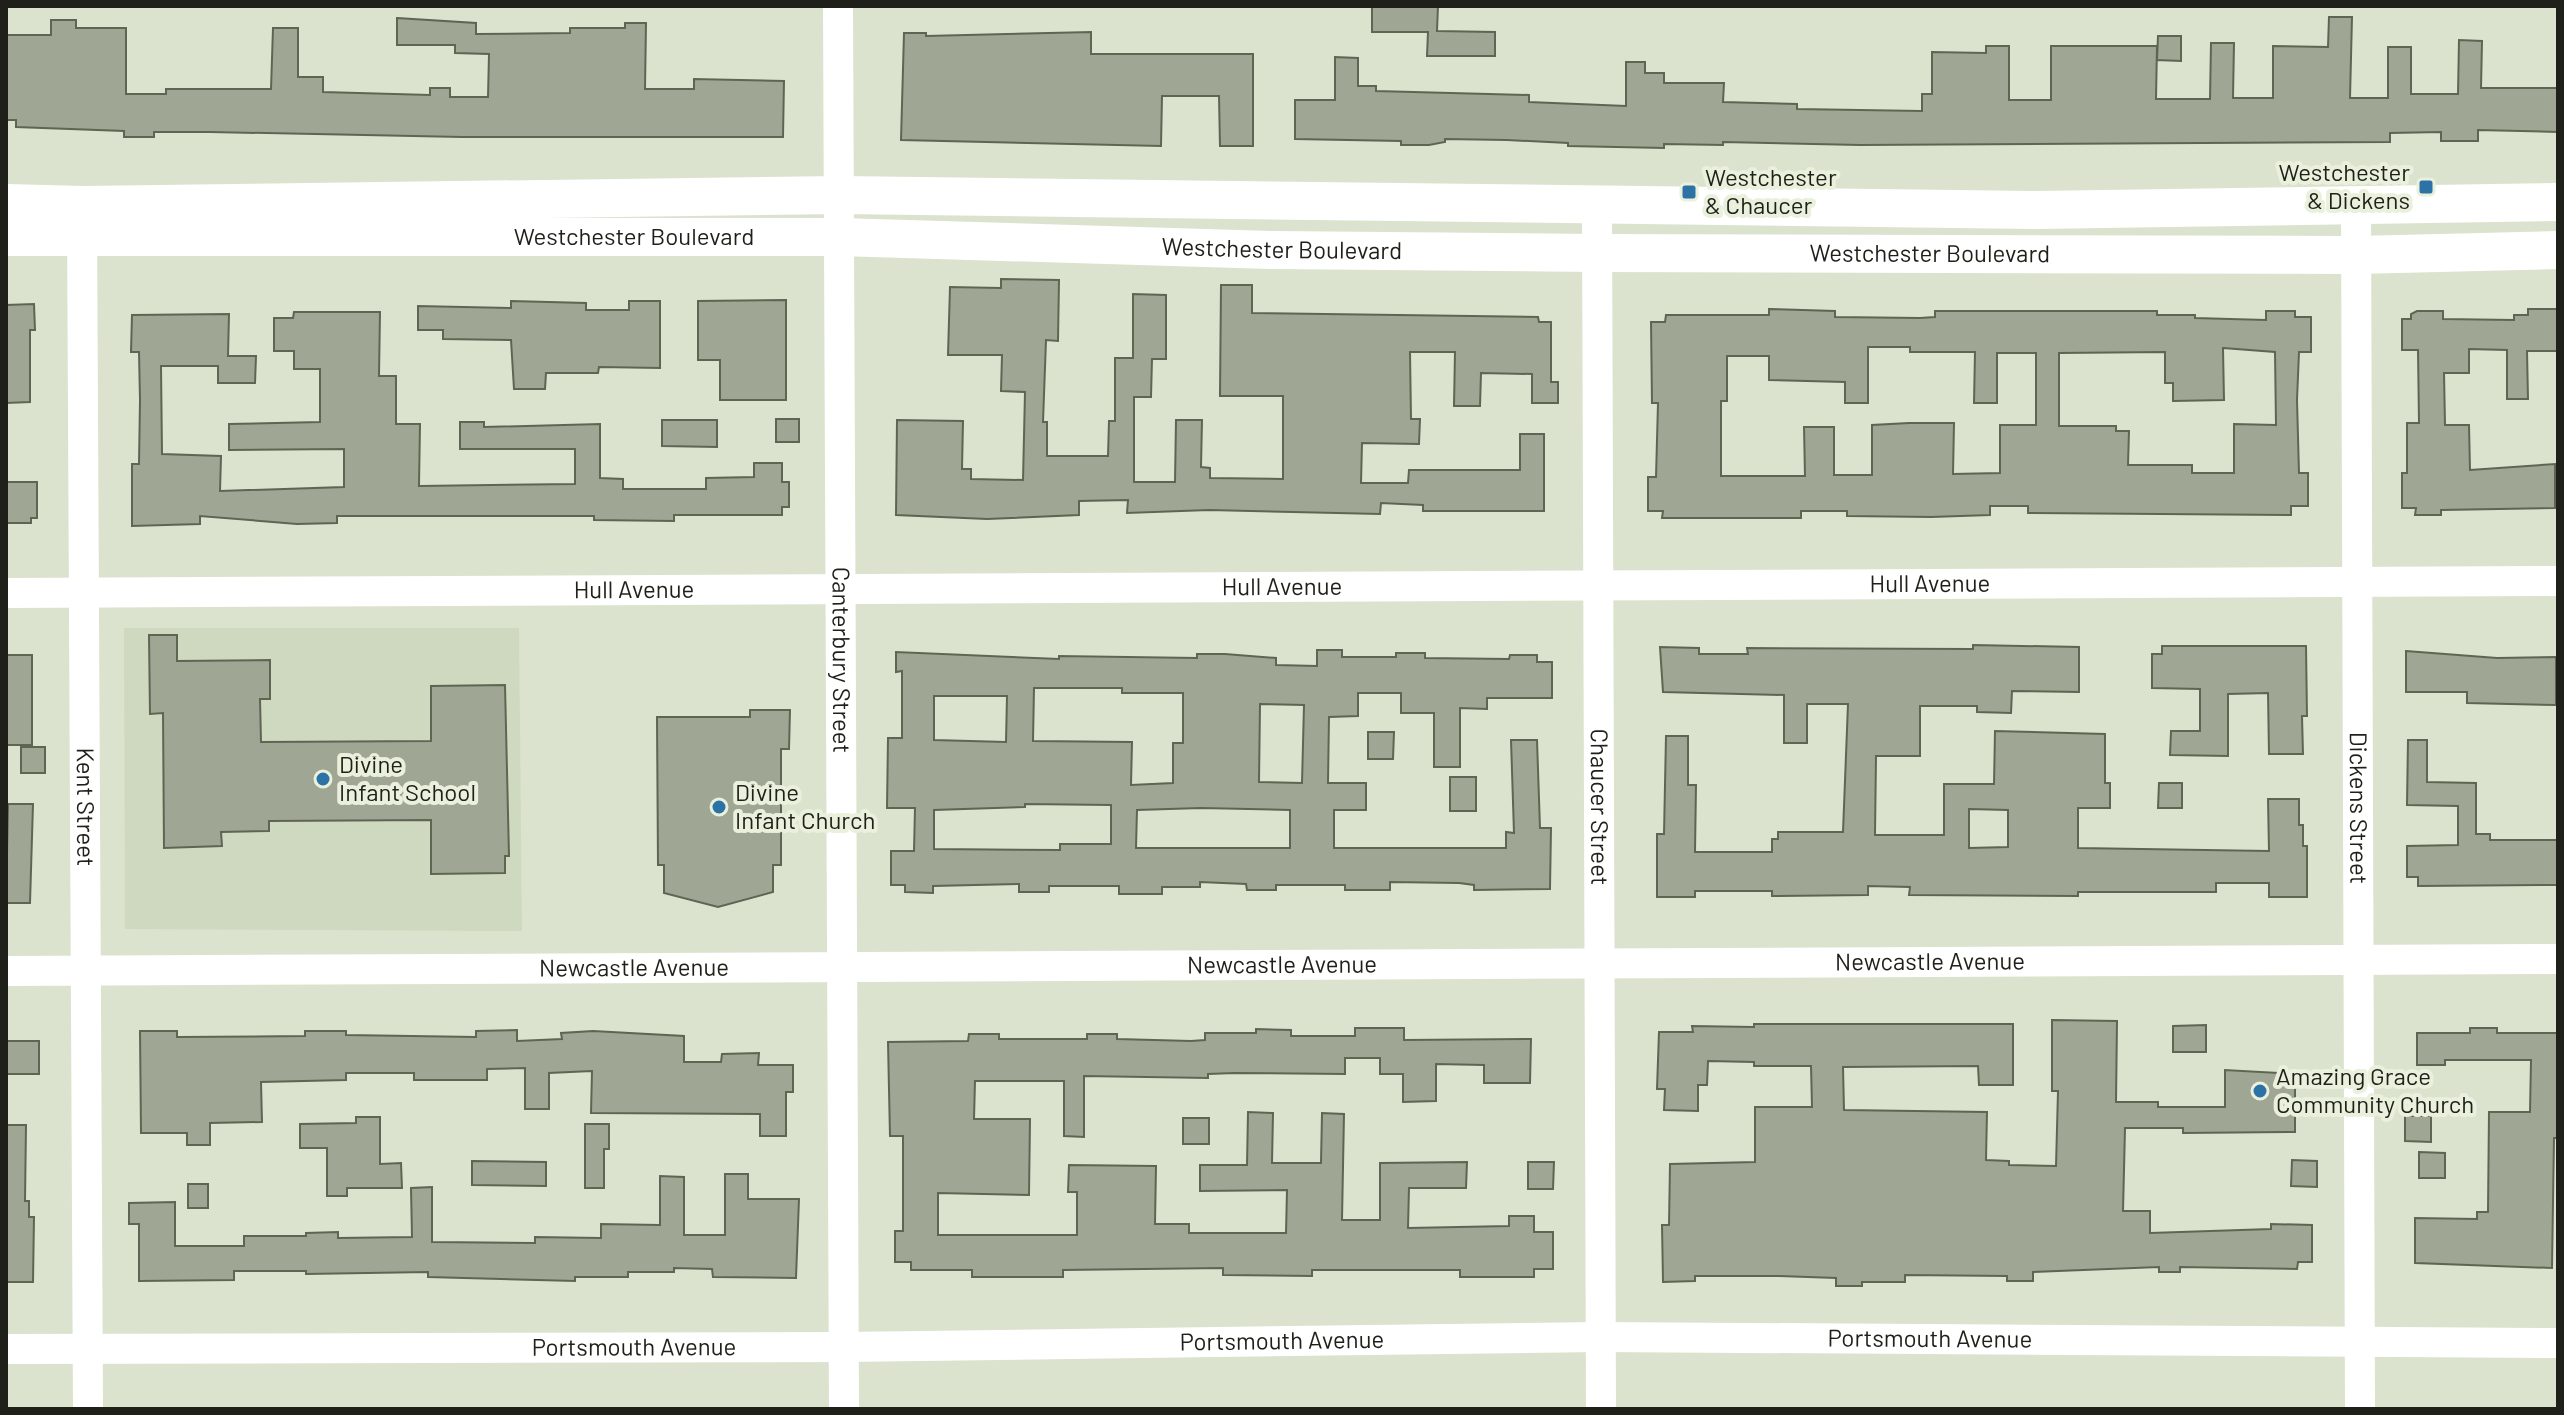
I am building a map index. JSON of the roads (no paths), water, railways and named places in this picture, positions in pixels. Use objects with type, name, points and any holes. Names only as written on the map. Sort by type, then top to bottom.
[{"type":"street","name":"Canterbury Street","points":[[838,6],[844,1409]]},
{"type":"street","name":"Westchester Boulevard","points":[[6,237],[82,221],[840,195],[2036,210],[2558,202]]},
{"type":"street","name":"Westchester Boulevard","points":[[6,203],[82,221],[840,237],[1271,250],[2356,255],[2558,250]]},
{"type":"street","name":"Chaucer Street","points":[[1597,205],[1601,1409]]},
{"type":"street","name":"Dickens Street","points":[[2356,206],[2360,1409]]},
{"type":"street","name":"Kent Street","points":[[82,221],[88,1409]]},
{"type":"street","name":"Hull Avenue","points":[[6,593],[1599,588],[2558,581]]},
{"type":"street","name":"Newcastle Avenue","points":[[6,971],[2558,959]]},
{"type":"street","name":"Portsmouth Avenue","points":[[6,1349],[844,1347],[1600,1337],[2558,1343]]},
{"type":"place","name":"Westchester & Dickens","points":[[2426,187]]},
{"type":"place","name":"Westchester & Chaucer","points":[[1689,192]]},
{"type":"place","name":"Divine Infant School","points":[[323,779]]},
{"type":"place","name":"Divine Infant Church","points":[[719,807]]},
{"type":"place","name":"Amazing Grace Community Church","points":[[2260,1091]]}]
